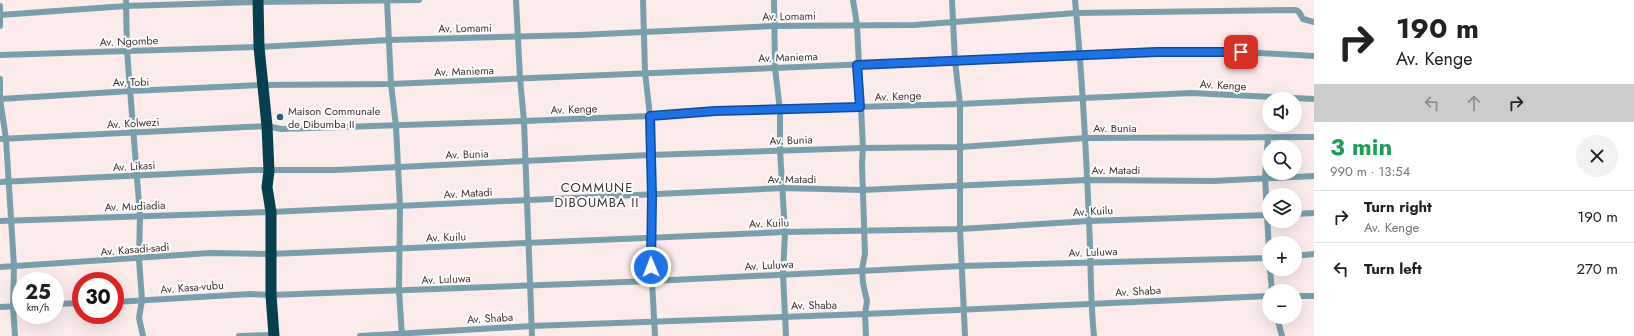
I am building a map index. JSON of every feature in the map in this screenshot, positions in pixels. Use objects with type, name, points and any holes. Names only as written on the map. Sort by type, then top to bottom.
[{"type":"highway","points":[[258,1],[259,47],[267,126],[269,172],[267,187],[271,212],[271,295],[276,335]]},
{"type":"street","points":[[387,0],[391,84],[396,126],[400,206],[399,290],[402,334]]},
{"type":"street","points":[[0,15],[126,3],[419,0]]},
{"type":"street","points":[[516,0],[517,37],[524,122],[532,336]]},
{"type":"street","points":[[643,0],[645,72],[650,116],[652,196],[651,238],[655,336]]},
{"type":"street","points":[[774,0],[775,68],[780,110],[780,150],[784,188],[785,232],[783,275],[786,336]]},
{"type":"street","points":[[853,0],[857,25],[857,65],[863,148],[862,190],[865,254],[863,283],[867,301],[865,314],[866,336]]},
{"type":"street","points":[[952,0],[955,61],[960,104],[960,229],[965,336]]},
{"type":"street","points":[[1074,0],[1084,98],[1089,221],[1090,303],[1094,336]]},
{"type":"street","points":[[126,3],[127,51],[135,133],[140,216],[139,259],[142,300],[139,318],[143,336]]},
{"type":"street","points":[[0,6],[0,26]]},
{"type":"street","name":"Av. Lomami","points":[[259,47],[389,40],[517,37],[774,26],[914,25],[1076,13],[1296,10],[1303,19],[1314,22]]},
{"type":"street","name":"Av. Ngombe","points":[[0,55],[259,47]]},
{"type":"street","name":"Av. Maniema","points":[[262,85],[391,84],[645,72],[857,65],[1157,52],[1241,52],[1314,56]]},
{"type":"street","points":[[0,79],[0,99],[8,182],[14,272]]},
{"type":"street","name":"Av. Tobi","points":[[0,99],[262,85]]},
{"type":"street","name":"Av. Kenge","points":[[267,126],[281,129],[524,122],[650,116],[715,111],[960,104],[1191,93],[1314,99]]},
{"type":"street","name":"Av. Kolwezi","points":[[3,139],[267,126]]},
{"type":"street","name":"Av. Bunia","points":[[269,172],[780,150],[961,146],[1086,138],[1314,137]]},
{"type":"street","name":"Av. Likasi","points":[[0,182],[253,170],[269,172]]},
{"type":"street","name":"Av. Matadi","points":[[1302,176],[1314,176]]},
{"type":"street","name":"Av. Matadi","points":[[271,212],[527,200],[652,196],[784,188],[862,190],[1087,180],[1213,181],[1262,178]]},
{"type":"street","name":"Av. Mudiadia","points":[[0,221],[271,212]]},
{"type":"street","points":[[1302,214],[1314,213]]},
{"type":"street","name":"Av. Kuilu","points":[[270,254],[785,232],[960,229],[1089,221],[1262,215]]},
{"type":"street","name":"Av. Kasadi-sadi","points":[[0,267],[139,259],[210,253],[270,254]]},
{"type":"street","points":[[1302,255],[1314,254]]},
{"type":"street","name":"Av. Luluwa","points":[[271,295],[652,281],[863,272],[962,266],[1262,258]]},
{"type":"street","name":"Av. Kasa-vubu","points":[[124,301],[250,294],[271,295]]},
{"type":"street","name":"Av. Shaba","points":[[360,336],[654,320],[785,315],[865,314],[1262,296]]},
{"type":"street","points":[[1302,296],[1314,296]]},
{"type":"street","points":[[0,307],[12,306]]},
{"type":"street","points":[[14,324],[15,336]]},
{"type":"street","points":[[1279,324],[1282,336]]},
{"type":"street","points":[[239,336],[276,335]]},
{"type":"place","name":"Maison Communale de Dibumba II","points":[[280,117]]},
{"type":"district","name":"COMMUNE DIBOUMBA II","points":[[597,194]]},
{"type":"route","points":[[651,267],[652,196],[650,116],[715,111],[860,107],[857,65],[1157,52],[1241,52]]}]
